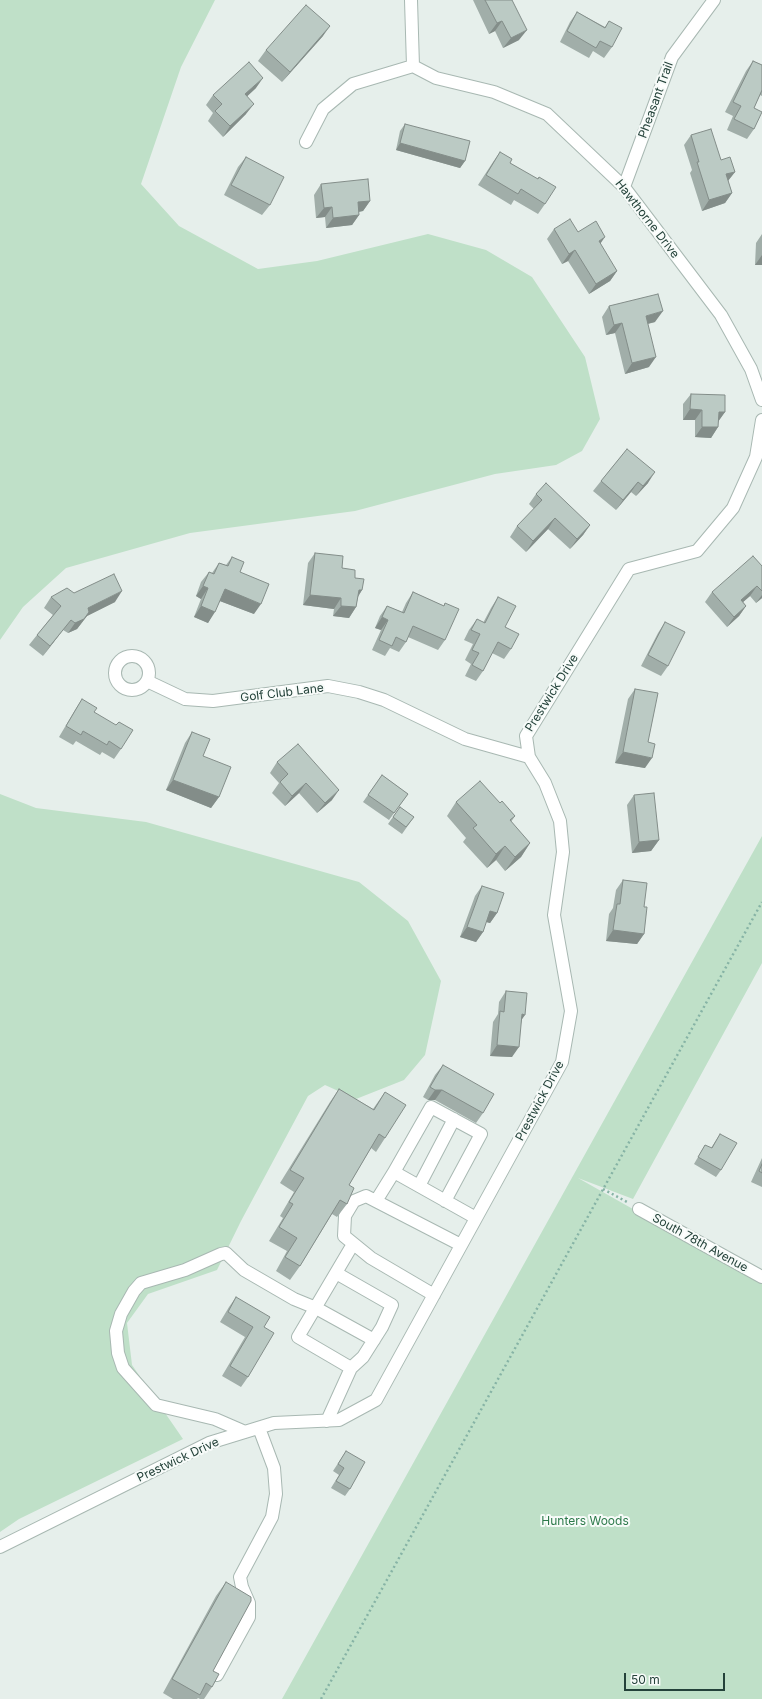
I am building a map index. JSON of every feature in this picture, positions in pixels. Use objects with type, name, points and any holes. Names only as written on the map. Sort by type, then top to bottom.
[{"type":"street","points":[[306,142],[323,109],[353,84],[413,66],[411,0]]},
{"type":"street","name":"Pheasant Trail","points":[[624,187],[672,57],[714,0]]},
{"type":"street","name":"Hawthorne Drive","points":[[413,66],[436,78],[494,92],[547,114],[624,187],[721,315],[751,369],[762,400]]},
{"type":"street","name":"Prestwick Drive","points":[[0,1547],[209,1443],[274,1423],[339,1420],[376,1400],[562,1062],[571,1011],[554,915],[563,852],[560,821],[545,783],[529,757],[526,736],[629,569],[697,551],[733,508],[756,457],[762,420]]},
{"type":"street","name":"Golf Club Lane","points":[[147,681],[185,699],[213,701],[328,686],[359,692],[387,701],[466,739],[529,757]]},
{"type":"street","points":[[376,1201],[431,1107],[481,1134],[445,1201]]},
{"type":"street","points":[[419,1186],[454,1120]]},
{"type":"street","points":[[394,1172],[476,1218]]},
{"type":"street","points":[[434,1295],[371,1258],[353,1244],[344,1236],[345,1216],[354,1201],[366,1196],[461,1245]]},
{"type":"street","name":"South 78th Avenue","points":[[639,1209],[762,1277]]},
{"type":"street","points":[[351,1368],[298,1337],[353,1244]]},
{"type":"street","points":[[245,1432],[215,1419],[156,1405],[123,1368],[118,1353],[116,1331],[121,1314],[134,1291],[141,1283],[185,1270],[226,1253],[244,1270],[294,1299],[316,1308],[374,1340]]},
{"type":"street","points":[[327,1421],[351,1368],[363,1357],[374,1340],[392,1305],[336,1273]]},
{"type":"street","points":[[217,1675],[249,1617],[249,1603],[242,1587],[240,1576],[272,1517],[276,1494],[274,1468],[259,1428]]},
{"type":"path","points":[[321,1699],[762,902]]},
{"type":"path","points":[[603,1189],[639,1209]]},
{"type":"green space","points":[[0,0],[215,0],[181,67],[141,184],[179,226],[258,269],[317,261],[428,234],[486,250],[532,277],[585,357],[600,419],[582,451],[556,465],[495,474],[355,511],[190,533],[66,568],[23,607],[0,640]]},
{"type":"green space","points":[[0,794],[36,808],[146,822],[359,882],[408,921],[441,981],[425,1055],[404,1080],[356,1099],[325,1085],[308,1096],[241,1221],[217,1270],[148,1294],[127,1323],[132,1365],[183,1439],[19,1519],[0,1532]]},
{"type":"green space","name":"Hunters Woods","points":[[762,836],[762,963],[633,1199],[578,1178],[762,1282],[762,1699],[282,1699]]},
{"type":"building","points":[[485,0],[512,0],[527,30],[511,38],[502,21],[497,23]]},
{"type":"building","points":[[306,5],[330,26],[290,72],[266,50]]},
{"type":"building","points":[[577,12],[605,28],[609,21],[622,28],[612,47],[600,41],[596,48],[567,31]]},
{"type":"building","points":[[753,61],[762,65],[762,90],[754,108],[762,112],[754,129],[734,119],[741,106],[733,102]]},
{"type":"building","points":[[249,62],[263,78],[245,94],[254,104],[230,126],[215,111],[222,104],[213,95]]},
{"type":"building","points":[[405,124],[470,141],[465,161],[400,143]]},
{"type":"building","points":[[711,129],[721,160],[730,157],[735,172],[726,174],[732,193],[709,200],[697,162],[699,162],[691,135]]},
{"type":"building","points":[[500,152],[512,159],[510,163],[538,179],[539,177],[556,187],[545,204],[521,189],[518,194],[486,175]]},
{"type":"building","points":[[246,157],[284,177],[270,205],[231,185]]},
{"type":"building","points":[[368,179],[370,201],[358,202],[359,215],[333,218],[332,207],[324,208],[321,184]]},
{"type":"building","points":[[570,219],[578,232],[596,221],[605,237],[599,241],[617,271],[596,284],[575,250],[569,254],[554,229]]},
{"type":"building","points":[[658,294],[663,311],[646,316],[656,357],[632,363],[622,323],[614,325],[609,306]]},
{"type":"building","points":[[691,394],[725,395],[725,412],[719,412],[718,427],[702,427],[702,410],[690,409]]},
{"type":"building","points":[[627,449],[655,472],[643,486],[638,482],[623,500],[601,481]]},
{"type":"building","points":[[546,483],[590,525],[577,539],[555,518],[533,541],[517,526],[542,500],[536,494]]},
{"type":"building","points":[[315,553],[343,556],[342,568],[355,570],[355,578],[364,579],[362,590],[359,590],[356,607],[341,606],[341,598],[310,595]]},
{"type":"building","points":[[753,556],[762,566],[762,591],[757,586],[741,600],[746,606],[734,617],[712,592]]},
{"type":"building","points":[[232,557],[244,562],[240,572],[269,584],[261,604],[225,589],[215,612],[201,606],[208,588],[203,586],[209,572],[214,574],[219,563],[228,566]]},
{"type":"building","points":[[114,574],[122,591],[88,608],[89,612],[84,619],[75,623],[71,620],[50,646],[37,635],[61,606],[51,597],[67,588],[74,593]]},
{"type":"building","points":[[413,592],[444,606],[445,603],[459,609],[445,640],[413,626],[406,642],[396,637],[392,646],[379,640],[388,620],[382,617],[387,606],[404,613]]},
{"type":"building","points":[[498,597],[516,606],[505,627],[519,634],[511,649],[498,642],[483,671],[472,665],[479,653],[472,650],[480,634],[471,630],[477,619],[485,623]]},
{"type":"building","points":[[665,622],[685,632],[668,666],[648,655]]},
{"type":"building","points":[[635,689],[658,693],[648,742],[655,744],[652,758],[623,752]]},
{"type":"building","points":[[82,699],[97,708],[94,712],[116,725],[119,722],[133,730],[121,749],[109,741],[107,745],[83,731],[81,735],[66,726]]},
{"type":"building","points":[[192,732],[210,739],[203,756],[231,767],[219,797],[173,780]]},
{"type":"building","points":[[298,744],[339,790],[325,803],[306,783],[292,796],[280,782],[288,774],[277,762]]},
{"type":"building","points":[[382,775],[408,794],[394,813],[368,795]]},
{"type":"building","points":[[480,781],[500,803],[502,801],[515,816],[510,820],[530,843],[515,857],[505,846],[496,854],[473,828],[477,825],[456,802]]},
{"type":"building","points":[[654,793],[659,840],[639,842],[634,795]]},
{"type":"building","points":[[400,807],[414,817],[406,827],[393,817]]},
{"type":"building","points":[[623,880],[647,883],[644,907],[647,907],[644,934],[613,930],[617,904],[620,904]]},
{"type":"building","points":[[482,886],[504,893],[497,913],[490,911],[483,932],[467,927]]},
{"type":"building","points":[[506,991],[527,993],[525,1015],[522,1014],[519,1047],[497,1045],[500,1011],[504,1012]]},
{"type":"building","points":[[443,1065],[494,1094],[483,1113],[442,1090],[435,1090],[430,1087]]},
{"type":"building","points":[[339,1089],[374,1110],[385,1092],[406,1105],[385,1138],[379,1134],[349,1185],[354,1188],[347,1204],[340,1200],[300,1266],[285,1257],[297,1238],[279,1227],[293,1204],[289,1202],[304,1178],[290,1170]]},
{"type":"building","points":[[720,1134],[737,1143],[721,1170],[698,1157],[705,1145],[712,1148]]},
{"type":"building","points":[[762,1164],[762,1173],[759,1171]]},
{"type":"building","points":[[236,1297],[270,1317],[264,1327],[274,1333],[248,1377],[230,1366],[253,1327],[228,1312]]},
{"type":"building","points":[[346,1451],[365,1462],[350,1489],[336,1481],[344,1468],[338,1464]]},
{"type":"building","points":[[226,1582],[251,1597],[251,1601],[213,1671],[219,1674],[212,1687],[206,1683],[200,1695],[172,1679]]}]
